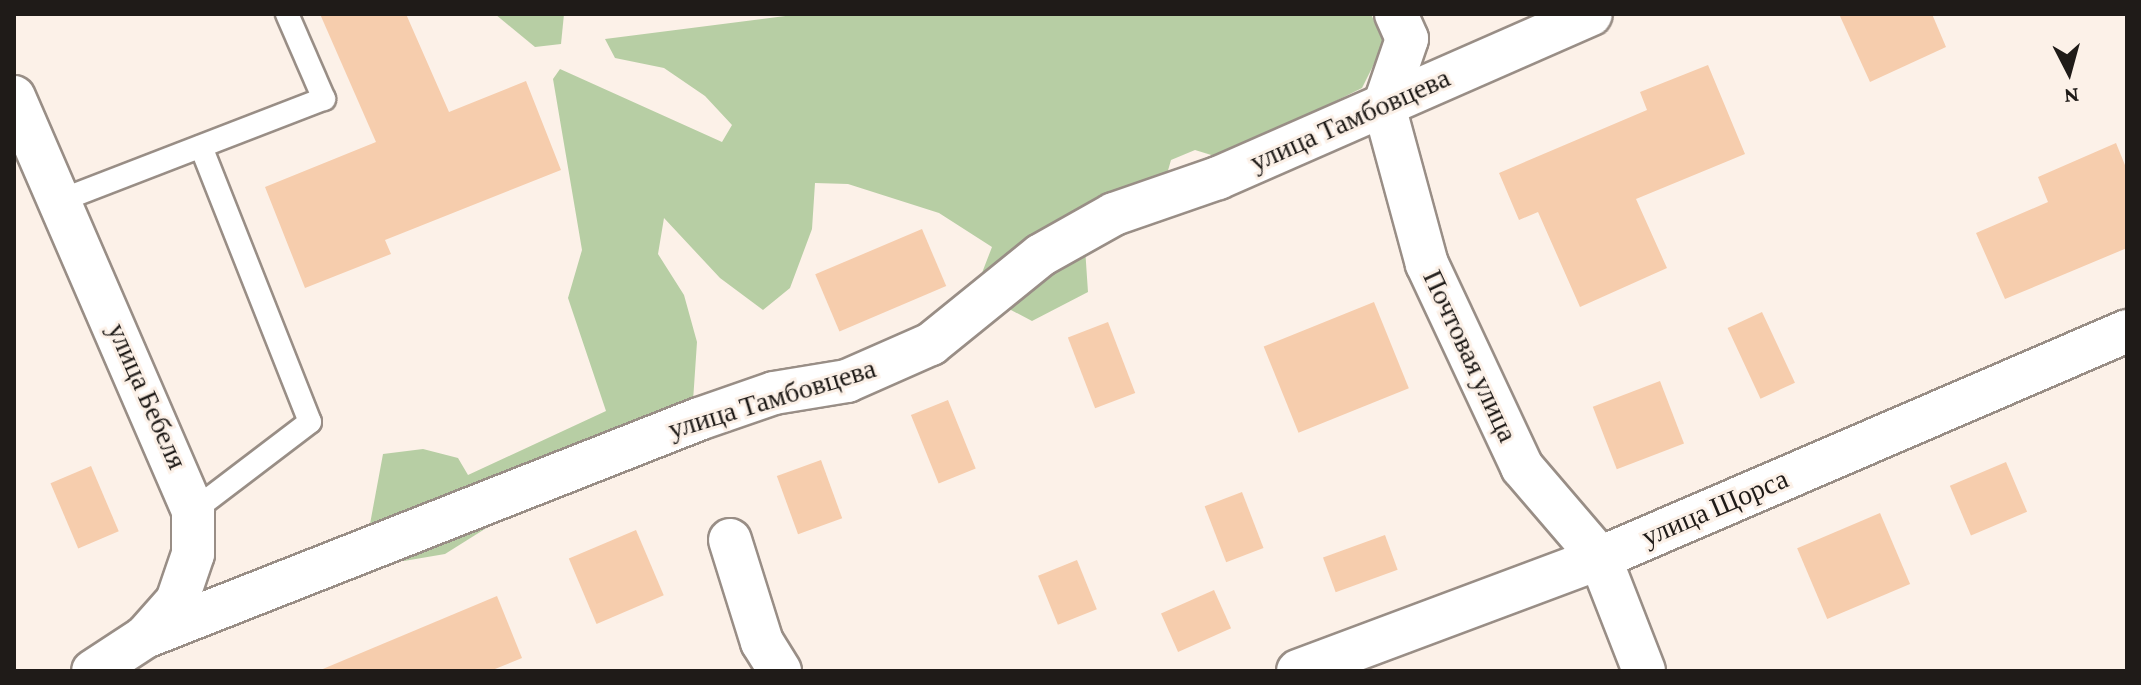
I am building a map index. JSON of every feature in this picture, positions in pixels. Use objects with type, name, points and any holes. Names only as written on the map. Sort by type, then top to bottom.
[{"type":"street","points":[[1384,106],[1407,39],[1396,14]]},
{"type":"street","name":"улица Тамбовцева","points":[[145,637],[699,419],[861,375],[931,344],[1041,255],[1114,214],[1384,106],[1591,14]]},
{"type":"street","name":"улица Бебеля","points":[[14,97],[193,511],[193,554],[177,601],[145,637],[93,671]]},
{"type":"street","name":"Почтовая улица","points":[[1384,106],[1427,264],[1522,467],[1600,558],[1644,671]]},
{"type":"street","name":"улица Щорса","points":[[1298,671],[1600,558],[2127,331]]},
{"type":"street","points":[[730,540],[762,642],[780,671]]},
{"type":"lane","points":[[59,201],[324,99],[287,14]]},
{"type":"lane","points":[[193,511],[310,422],[201,147]]},
{"type":"green space","points":[[495,14],[564,14],[561,44],[535,47]]},
{"type":"green space","points":[[801,14],[1371,14],[1384,44],[1362,88],[1221,158],[1195,150],[1171,160],[1167,174],[1103,196],[1083,218],[1088,292],[1032,321],[975,291],[992,247],[939,213],[848,184],[815,183],[812,229],[790,288],[763,310],[720,278],[664,218],[658,254],[684,295],[697,342],[692,416],[493,495],[496,522],[445,554],[404,561],[370,524],[383,454],[423,449],[458,458],[468,475],[606,411],[568,298],[582,250],[553,79],[560,69],[722,142],[732,125],[705,96],[664,68],[615,58],[605,39]]},
{"type":"building","points":[[320,14],[406,14],[449,112],[526,81],[561,170],[385,240],[391,254],[305,288],[265,187],[376,142]]},
{"type":"building","points":[[1839,14],[1932,14],[1946,47],[1870,82]]},
{"type":"building","points":[[1708,65],[1745,154],[1636,199],[1667,268],[1580,307],[1538,212],[1519,220],[1499,173],[1647,110],[1640,92]]},
{"type":"building","points":[[2116,143],[2127,170],[2127,248],[2005,299],[1976,233],[2048,202],[2038,177]]},
{"type":"building","points":[[922,229],[946,286],[839,331],[815,274]]},
{"type":"building","points":[[1374,302],[1409,388],[1299,433],[1264,347]]},
{"type":"building","points":[[1762,312],[1795,383],[1761,399],[1728,328]]},
{"type":"building","points":[[1108,322],[1135,393],[1095,408],[1068,337]]},
{"type":"building","points":[[1660,381],[1684,444],[1617,469],[1593,407]]},
{"type":"building","points":[[948,400],[976,469],[939,484],[911,415]]},
{"type":"building","points":[[821,460],[842,518],[798,534],[777,476]]},
{"type":"building","points":[[2006,462],[2027,512],[1971,536],[1950,486]]},
{"type":"building","points":[[91,466],[119,531],[78,549],[50,483]]},
{"type":"building","points":[[1242,492],[1264,548],[1226,562],[1205,506]]},
{"type":"building","points":[[1880,513],[1910,584],[1827,619],[1797,548]]},
{"type":"building","points":[[636,530],[664,595],[597,624],[569,559]]},
{"type":"building","points":[[1385,535],[1398,570],[1336,592],[1323,558]]},
{"type":"building","points":[[1077,560],[1097,609],[1058,625],[1038,576]]},
{"type":"building","points":[[1214,590],[1231,628],[1178,652],[1161,614]]},
{"type":"building","points":[[497,596],[522,658],[490,671],[318,671]]}]
